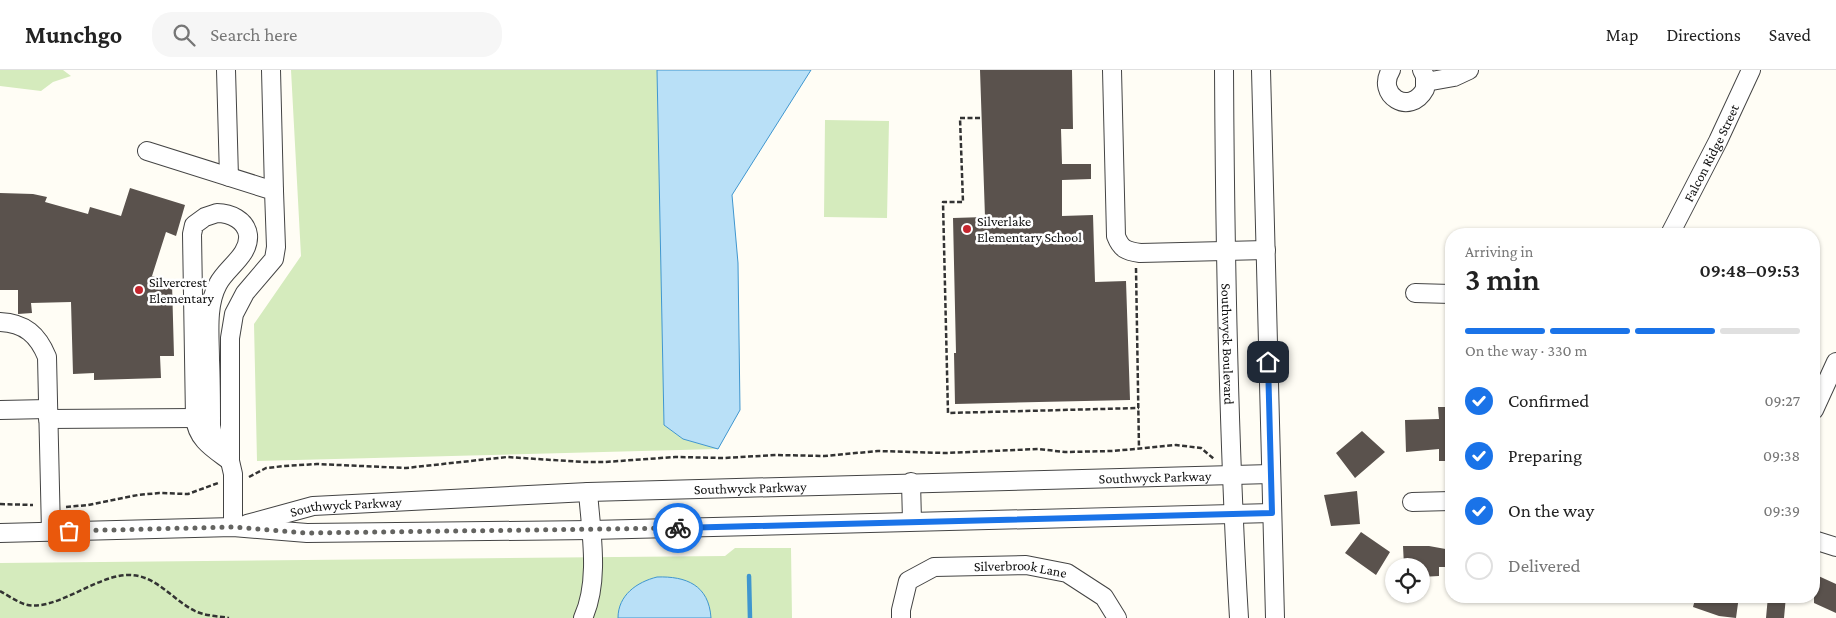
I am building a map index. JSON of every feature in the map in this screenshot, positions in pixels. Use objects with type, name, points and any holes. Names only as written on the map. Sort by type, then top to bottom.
[{"type":"street","points":[[226,70],[229,177]]},
{"type":"street","points":[[233,527],[233,474],[230,461],[230,338],[234,314],[245,293],[274,259],[276,247],[271,70]]},
{"type":"street","points":[[1112,70],[1116,236],[1120,246],[1127,251],[1136,252],[1266,250]]},
{"type":"street","name":"Southwyck Boulevard","points":[[1224,70],[1225,250],[1232,513],[1239,618]]},
{"type":"street","points":[[1261,70],[1275,618]]},
{"type":"street","points":[[1391,70],[1386,84],[1392,96],[1397,100],[1410,102],[1417,99],[1425,89],[1424,76],[1454,77],[1469,70]]},
{"type":"street","name":"Falcon Ridge Street","points":[[1673,228],[1718,141],[1751,70]]},
{"type":"street","points":[[147,151],[274,190]]},
{"type":"street","points":[[217,213],[226,213],[240,220],[248,236],[246,247],[218,284],[210,318],[211,426],[214,440],[230,461],[206,442],[197,432],[195,418],[192,234],[194,225],[205,217],[217,213]]},
{"type":"street","points":[[1415,294],[1445,294]]},
{"type":"street","points":[[0,322],[19,325],[31,331],[41,342],[47,357],[51,532]]},
{"type":"street","points":[[1820,397],[1836,362]]},
{"type":"street","points":[[0,410],[48,414],[195,418]]},
{"type":"street","name":"Southwyck Parkway","points":[[233,527],[312,506],[588,492],[1270,474]]},
{"type":"street","points":[[911,482],[912,521]]},
{"type":"street","points":[[583,618],[588,606],[593,581],[588,492]]},
{"type":"street","points":[[1412,502],[1445,501]]},
{"type":"street","name":"Southwyck Parkway","points":[[0,533],[233,527],[307,533],[591,530],[1272,513]]},
{"type":"street","points":[[1820,542],[1836,547]]},
{"type":"street","name":"Silverbrook Lane","points":[[901,618],[908,581],[934,567],[1026,565],[1067,573],[1104,597],[1117,618]]},
{"type":"path","points":[[980,118],[960,118],[963,202],[943,202],[948,413],[1139,408]]},
{"type":"path","points":[[1136,252],[1139,449]]},
{"type":"path","points":[[0,504],[71,507],[152,494],[188,494],[218,483],[233,483],[244,480],[266,468],[317,464],[406,468],[507,457],[605,462],[675,457],[824,456],[878,451],[945,453],[1038,449],[1066,452],[1139,449],[1176,445],[1201,448],[1232,474]]},
{"type":"path","points":[[0,591],[23,604],[38,606],[50,604],[98,581],[124,575],[136,575],[150,579],[195,611],[229,618]]},
{"type":"green space","points":[[0,70],[63,70],[71,76],[53,82],[41,91],[0,86]]},
{"type":"green space","points":[[291,70],[657,70],[664,425],[683,439],[718,449],[257,461],[254,324],[301,256]]},
{"type":"green space","points":[[825,120],[889,121],[887,218],[824,217]]},
{"type":"green space","points":[[735,548],[791,548],[792,618],[0,618],[0,563],[725,556]]},
{"type":"water","points":[[657,70],[811,70],[732,195],[738,263],[740,410],[718,449],[683,439],[664,425]]},
{"type":"water","points":[[657,577],[677,578],[701,590],[706,598],[711,618],[618,618],[621,603],[625,596],[642,582]]},
{"type":"building","name":"Silverlake Elementary School","points":[[980,70],[1072,70],[1073,129],[1061,129],[1062,164],[1091,164],[1091,179],[1062,180],[1062,216],[1093,215],[1095,282],[1126,281],[1130,400],[955,404],[954,353],[956,353],[953,218],[985,217]]},
{"type":"building","name":"Silvercrest Elementary","points":[[130,188],[185,205],[176,236],[166,232],[152,276],[172,283],[174,356],[160,356],[161,378],[94,380],[94,373],[73,374],[71,302],[31,303],[32,313],[18,314],[18,290],[0,290],[0,193],[33,194],[47,197],[45,202],[88,214],[90,207],[121,216]]},
{"type":"building","points":[[1438,407],[1445,407],[1445,461],[1439,461],[1439,449],[1406,452],[1405,420],[1439,419]]},
{"type":"building","points":[[1362,431],[1385,452],[1355,478],[1336,453]]},
{"type":"building","points":[[1357,491],[1360,524],[1331,526],[1324,495]]},
{"type":"building","points":[[1361,532],[1390,552],[1376,575],[1345,553]]},
{"type":"building","points":[[1403,546],[1429,546],[1445,549],[1445,567],[1439,567],[1439,576],[1430,576],[1430,558],[1404,558]]},
{"type":"building","points":[[1820,577],[1836,584],[1836,613],[1814,603],[1820,603]]},
{"type":"building","points":[[1694,603],[1738,603],[1736,618],[1719,616],[1693,607]]},
{"type":"building","points":[[1767,603],[1785,603],[1784,618],[1766,618]]},
{"type":"waterway","points":[[749,576],[750,618]]},
{"type":"way so far","points":[[69,531],[233,527],[307,533],[678,528]]},
{"type":"place","name":"Silverlake Elementary School","points":[[967,229]]},
{"type":"place","name":"Silvercrest Elementary","points":[[139,290]]},
{"type":"route","points":[[678,528],[1272,513],[1268,362]]}]
